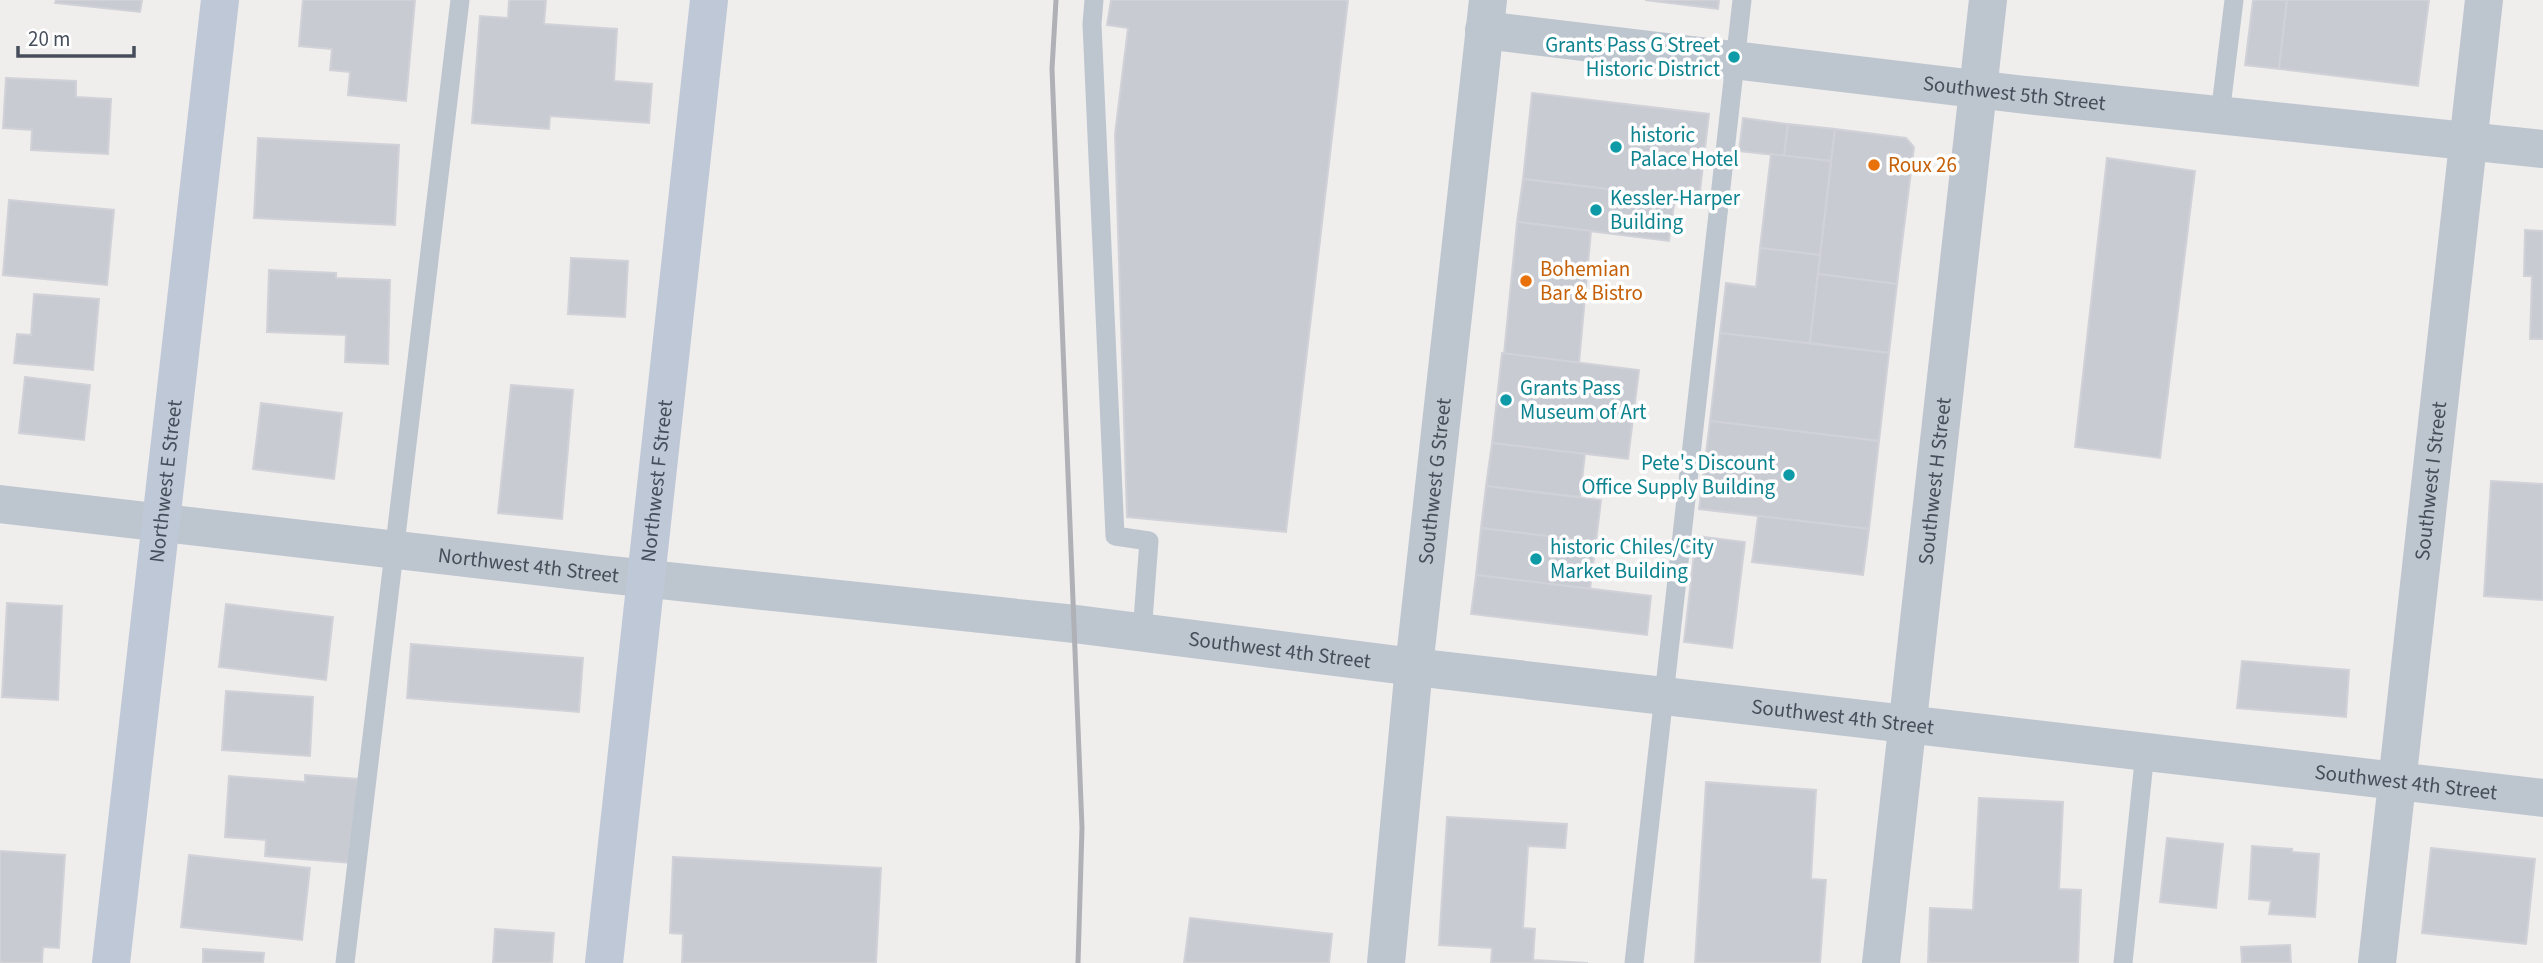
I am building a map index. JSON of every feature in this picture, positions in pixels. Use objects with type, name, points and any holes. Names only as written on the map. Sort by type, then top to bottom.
[{"type":"main road","name":"Northwest E Street","points":[[111,963],[220,0]]},
{"type":"main road","name":"Northwest F Street","points":[[604,963],[709,0]]},
{"type":"street","name":"Southwest H Street","points":[[1881,963],[1988,0]]},
{"type":"street","name":"Southwest I Street","points":[[2377,963],[2484,0]]},
{"type":"street","name":"Southwest 5th Street","points":[[1486,15],[1736,61],[2543,149]]},
{"type":"street","name":"Southwest G Street","points":[[1386,963],[1414,667],[1486,15]]},
{"type":"street","name":"Northwest 4th Street","points":[[0,504],[1142,633]]},
{"type":"street","name":"Southwest 4th Street","points":[[1142,633],[2543,798]]},
{"type":"lane","points":[[345,963],[460,0]]},
{"type":"lane","points":[[1094,0],[1092,24],[1115,536],[1149,541],[1142,633]]},
{"type":"lane","points":[[1634,963],[1742,0]]},
{"type":"lane","points":[[2220,115],[2234,0]]},
{"type":"lane","points":[[2123,963],[2145,752]]},
{"type":"building","points":[[56,0],[142,0],[140,12],[55,3]]},
{"type":"building","points":[[303,0],[415,0],[406,101],[348,95],[350,72],[330,70],[332,49],[299,46]]},
{"type":"building","points":[[509,0],[546,0],[544,24],[617,29],[614,81],[652,84],[649,123],[550,116],[549,129],[472,123],[480,16],[508,18]]},
{"type":"building","points":[[1111,0],[1348,0],[1286,532],[1127,517],[1115,134],[1128,28],[1107,25]]},
{"type":"building","points":[[1645,0],[1719,0],[1718,9]]},
{"type":"building","points":[[2253,0],[2287,0],[2279,69],[2245,65]]},
{"type":"building","points":[[2287,0],[2429,0],[2418,86],[2279,69]]},
{"type":"building","points":[[6,78],[76,81],[76,97],[111,99],[108,154],[31,150],[32,130],[3,128]]},
{"type":"building","name":"historic Palace Hotel","points":[[1532,93],[1709,114],[1699,200],[1523,179]]},
{"type":"building","points":[[1743,118],[1788,124],[1784,156],[1739,151]]},
{"type":"building","points":[[1788,124],[1835,129],[1831,161],[1784,156]]},
{"type":"building","points":[[1835,129],[1906,138],[1914,147],[1897,284],[1818,274]]},
{"type":"building","points":[[258,138],[399,145],[395,225],[254,218]]},
{"type":"building","points":[[1771,154],[1831,161],[1820,255],[1760,248]]},
{"type":"building","points":[[2107,158],[2195,171],[2160,458],[2075,447]]},
{"type":"building","name":"Kessler-Harper Building","points":[[1523,179],[1675,197],[1669,241],[1517,222]]},
{"type":"building","points":[[9,200],[114,210],[107,285],[3,275]]},
{"type":"building","points":[[1517,222],[1591,231],[1579,363],[1504,354]]},
{"type":"building","points":[[2525,230],[2543,231],[2543,339],[2530,339],[2532,276],[2524,276]]},
{"type":"building","points":[[1760,248],[1820,255],[1810,343],[1720,333],[1726,283],[1756,287]]},
{"type":"building","points":[[571,258],[628,261],[625,317],[568,314]]},
{"type":"building","points":[[269,270],[336,273],[336,278],[390,280],[388,364],[345,362],[346,335],[267,332]]},
{"type":"building","points":[[1818,274],[1897,284],[1889,353],[1810,343]]},
{"type":"building","points":[[34,294],[99,299],[93,370],[14,363],[17,334],[31,335]]},
{"type":"building","points":[[1720,333],[1889,353],[1879,441],[1710,421]]},
{"type":"building","points":[[1502,353],[1639,370],[1628,459],[1492,443]]},
{"type":"building","points":[[25,377],[90,385],[84,440],[19,433]]},
{"type":"building","points":[[511,385],[573,390],[562,519],[498,513]]},
{"type":"building","points":[[261,403],[342,413],[334,479],[253,469]]},
{"type":"building","name":"Pete's Discount Office Supply Building","points":[[1710,421],[1879,441],[1869,529],[1699,509]]},
{"type":"building","points":[[1492,443],[1585,454],[1580,497],[1486,486]]},
{"type":"building","points":[[2491,481],[2543,484],[2543,600],[2484,596]]},
{"type":"building","points":[[1486,486],[1601,500],[1596,542],[1481,528]]},
{"type":"building","points":[[1758,516],[1869,529],[1863,575],[1752,562]]},
{"type":"building","name":"historic Chiles/City Market Building","points":[[1481,528],[1596,542],[1590,589],[1476,575]]},
{"type":"building","points":[[1696,536],[1745,542],[1732,648],[1684,642]]},
{"type":"building","points":[[1476,575],[1651,596],[1647,635],[1471,614]]},
{"type":"building","points":[[7,603],[62,606],[58,700],[2,697]]},
{"type":"building","points":[[226,604],[333,617],[326,680],[219,667]]},
{"type":"building","points":[[411,644],[583,658],[579,712],[407,698]]},
{"type":"building","points":[[2242,661],[2349,670],[2346,717],[2237,708]]},
{"type":"building","points":[[226,691],[313,697],[310,756],[222,750]]},
{"type":"building","points":[[305,775],[358,779],[351,863],[265,856],[266,840],[225,837],[229,776],[305,782]]},
{"type":"building","points":[[1706,782],[1816,790],[1811,879],[1826,880],[1820,963],[1695,963]]},
{"type":"building","points":[[1979,798],[2063,802],[2059,889],[2081,890],[2078,963],[1928,963],[1930,908],[1973,910]]},
{"type":"building","points":[[1447,817],[1567,824],[1565,848],[1528,846],[1523,928],[1535,929],[1533,960],[1588,963],[1491,963],[1492,948],[1439,945]]},
{"type":"building","points":[[2167,838],[2223,844],[2216,908],[2160,902]]},
{"type":"building","points":[[2252,846],[2319,854],[2315,917],[2269,914],[2271,901],[2249,899]]},
{"type":"building","points":[[2431,848],[2535,859],[2526,944],[2422,933]]},
{"type":"building","points":[[0,851],[65,855],[59,948],[43,947],[42,963],[0,963]]},
{"type":"building","points":[[189,855],[310,868],[302,940],[181,927]]},
{"type":"building","points":[[673,857],[881,868],[876,963],[682,963],[683,934],[670,933]]},
{"type":"building","points":[[1190,918],[1332,934],[1329,963],[1184,963]]},
{"type":"building","points":[[495,929],[554,933],[552,963],[493,963]]},
{"type":"building","points":[[2290,945],[2291,963],[2242,963],[2241,947]]},
{"type":"building","points":[[203,949],[264,953],[263,963],[203,963]]},
{"type":"railway","points":[[1056,0],[1052,69],[1082,828],[1078,963]]},
{"type":"place","name":"Grants Pass G Street Historic District","points":[[1734,57]]},
{"type":"place","name":"historic Palace Hotel","points":[[1616,147]]},
{"type":"place","name":"Roux 26","points":[[1874,165]]},
{"type":"place","name":"Kessler-Harper Building","points":[[1596,210]]},
{"type":"place","name":"Bohemian Bar & Bistro","points":[[1526,281]]},
{"type":"place","name":"Grants Pass Museum of Art","points":[[1506,400]]},
{"type":"place","name":"Pete's Discount Office Supply Building","points":[[1789,475]]},
{"type":"place","name":"historic Chiles/City Market Building","points":[[1536,559]]}]
